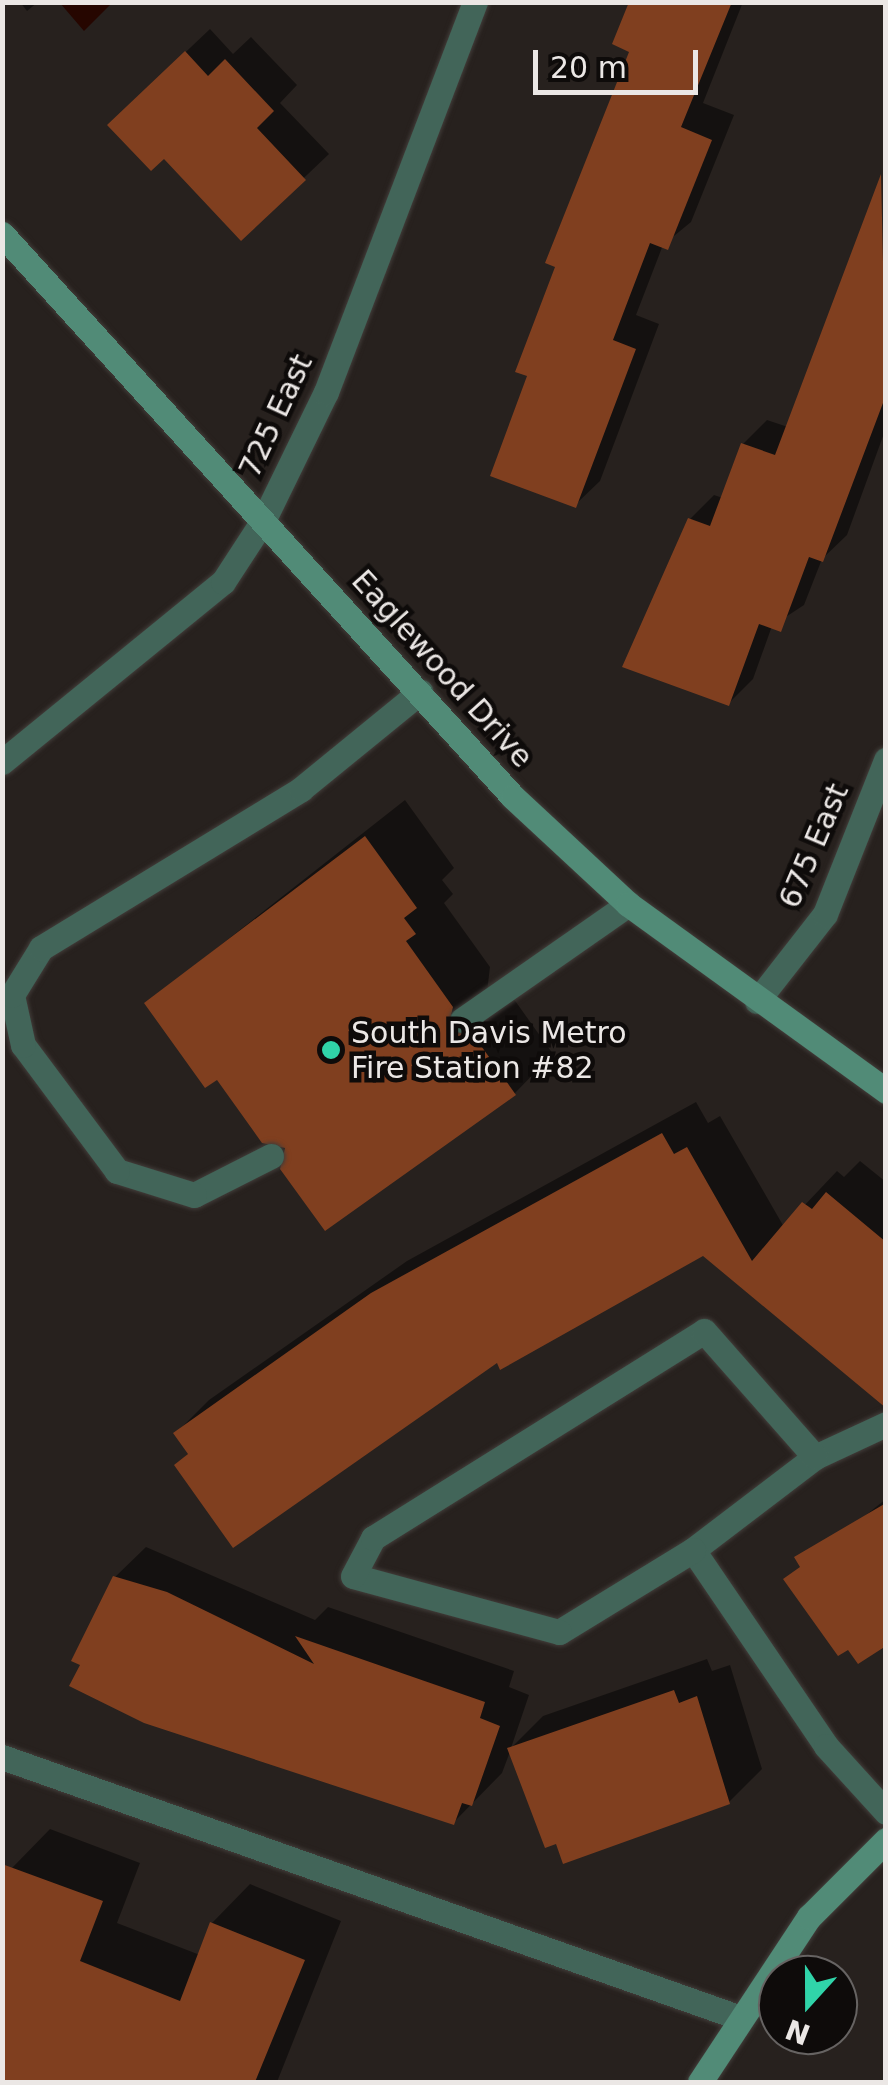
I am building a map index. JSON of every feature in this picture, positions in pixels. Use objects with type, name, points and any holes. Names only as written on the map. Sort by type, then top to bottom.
[{"type":"main road","name":"Eaglewood Drive","points":[[2,234],[420,692],[628,904],[886,1091]]},
{"type":"main road","points":[[700,2082],[738,2017],[809,1917],[886,1840]]},
{"type":"street","name":"725 East","points":[[4,759],[223,582],[264,519],[326,392],[475,2]]},
{"type":"street","points":[[271,1156],[194,1195],[117,1172],[24,1045],[12,995],[41,948],[301,789],[420,692]]},
{"type":"street","name":"675 East","points":[[757,1001],[825,914],[886,760]]},
{"type":"street","points":[[462,1020],[628,904]]},
{"type":"street","points":[[815,1457],[704,1331],[372,1538],[353,1576],[560,1632],[693,1550],[815,1457],[886,1424]]},
{"type":"street","points":[[693,1550],[826,1746],[886,1812]]},
{"type":"street","points":[[2,1757],[738,2017]]},
{"type":"shaded area","points":[[60,2],[112,3],[84,31]]},
{"type":"building","points":[[629,2],[732,2],[681,127],[712,140],[668,250],[650,243],[613,340],[636,349],[576,508],[490,476],[527,376],[515,372],[555,267],[545,263],[629,52],[612,44]]},
{"type":"building","points":[[185,51],[208,76],[225,59],[274,111],[257,128],[306,180],[241,241],[164,159],[151,171],[107,125]]},
{"type":"building","points":[[881,174],[886,395],[823,562],[809,557],[781,632],[759,624],[729,706],[622,667],[688,518],[710,526],[741,443],[775,455]]},
{"type":"building","name":"South Davis Metro Fire Station #82","points":[[365,836],[417,908],[404,918],[416,934],[406,941],[453,1007],[448,1028],[472,1033],[516,1095],[325,1231],[280,1169],[285,1148],[262,1143],[217,1080],[205,1088],[144,1003]]},
{"type":"building","points":[[662,1133],[674,1154],[687,1147],[752,1261],[802,1202],[812,1209],[826,1192],[886,1242],[886,1408],[703,1256],[500,1370],[497,1363],[233,1548],[174,1465],[188,1454],[173,1433],[371,1293]]},
{"type":"building","points":[[886,1503],[886,1646],[858,1664],[848,1650],[838,1656],[783,1579],[800,1567],[794,1557]]},
{"type":"building","points":[[113,1576],[167,1592],[314,1664],[295,1636],[485,1702],[480,1718],[500,1726],[472,1806],[462,1803],[454,1825],[144,1723],[69,1686],[80,1665],[71,1661]]},
{"type":"building","points":[[674,1690],[679,1703],[697,1696],[730,1804],[563,1864],[556,1844],[545,1848],[507,1748]]},
{"type":"building","points":[[2,1864],[103,1901],[80,1961],[180,2001],[210,1922],[305,1960],[255,2082],[2,2082]]},
{"type":"place","name":"South Davis Metro Fire Station #82","points":[[331,1050]]}]
